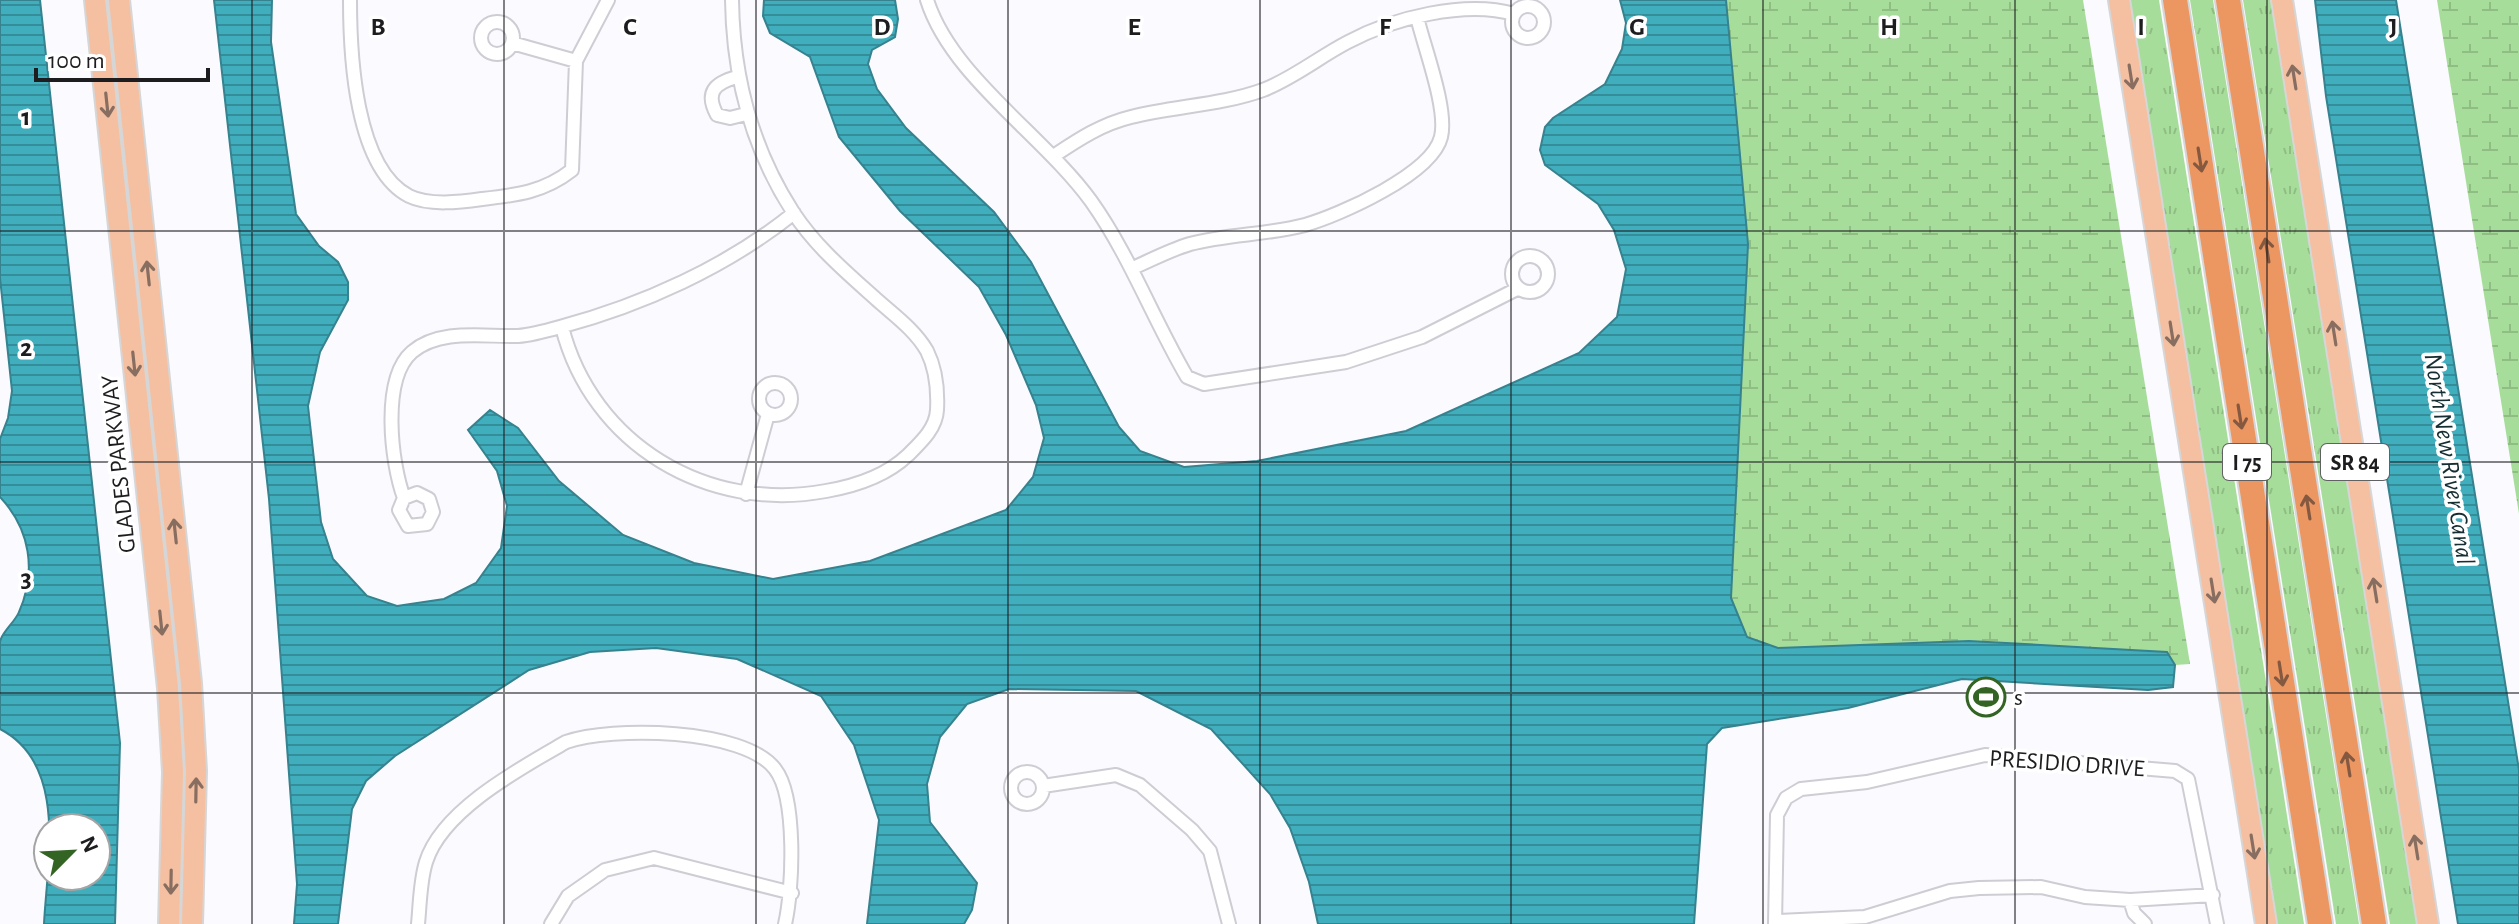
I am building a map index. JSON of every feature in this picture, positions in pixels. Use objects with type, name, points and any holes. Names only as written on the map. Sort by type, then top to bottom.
[{"type":"highway","name":"I 75","points":[[2175,0],[2320,924]]},
{"type":"highway","name":"I 75","points":[[2228,0],[2374,924]]},
{"type":"main road","name":"GLADES PARKWAY","points":[[95,0],[168,688],[173,772],[169,924]]},
{"type":"main road","name":"GLADES PARKWAY","points":[[119,0],[191,683],[196,771],[192,924]]},
{"type":"main road","points":[[2119,0],[2266,924]]},
{"type":"main road","name":"SR 84","points":[[2282,0],[2428,924]]},
{"type":"street","points":[[350,0],[356,84],[366,136],[382,175],[411,197],[457,202],[520,195],[551,186],[572,170],[576,61],[608,0]]},
{"type":"street","points":[[562,327],[579,375],[599,407],[623,433],[654,460],[688,479],[746,494],[793,497],[842,488],[876,477],[899,463],[922,441],[937,414],[936,377],[927,352],[913,331],[837,265],[794,213],[764,159],[746,114],[737,77],[732,0]]},
{"type":"street","points":[[927,0],[957,59],[1055,155],[1092,202],[1133,268],[1187,377],[1204,384],[1346,362],[1422,337],[1519,288]]},
{"type":"street","points":[[1055,155],[1093,130],[1129,117],[1260,91],[1289,78],[1349,41],[1417,17],[1468,9],[1500,10],[1514,14]]},
{"type":"street","points":[[1133,268],[1190,244],[1307,224],[1359,202],[1416,170],[1436,151],[1442,135],[1441,118],[1417,17]]},
{"type":"street","points":[[512,43],[576,61]]},
{"type":"street","points":[[737,77],[719,82],[710,93],[710,102],[717,115],[730,118],[746,114]]},
{"type":"street","points":[[404,498],[399,483],[391,397],[397,374],[411,353],[429,341],[460,335],[522,336],[562,327],[669,288],[764,238],[794,213]]},
{"type":"street","points":[[746,494],[768,414]]},
{"type":"street","points":[[418,924],[425,863],[437,836],[452,818],[566,742],[585,736],[631,731],[735,745],[753,750],[778,771],[793,851],[792,893],[785,924]]},
{"type":"street","name":"PRESIDIO DRIVE","points":[[1776,923],[1777,815],[1786,798],[1801,789],[1867,782],[1985,755],[2175,771],[2188,779],[2217,924]]},
{"type":"street","points":[[1043,786],[1116,775],[1140,785],[1192,830],[1210,851],[1229,924]]},
{"type":"street","points":[[551,924],[568,896],[605,870],[654,858],[792,893]]},
{"type":"street","points":[[1776,923],[1862,921],[1950,891],[1979,888],[2041,887],[2085,897],[2130,900],[2213,895]]},
{"type":"street","points":[[2130,900],[2134,913],[2145,924]]},
{"type":"green space","points":[[1726,0],[2083,0],[2190,664],[2175,665],[2166,652],[1969,641],[1778,648],[1747,638],[1731,598],[1748,244]]},
{"type":"green space","points":[[2128,0],[2159,0],[2304,924],[2273,924]]},
{"type":"green space","points":[[2190,0],[2213,0],[2359,924],[2336,924]]},
{"type":"green space","points":[[2243,0],[2275,0],[2421,924],[2390,924]]},
{"type":"green space","points":[[2437,0],[2519,0],[2519,514]]},
{"type":"water","points":[[0,0],[40,0],[120,743],[115,924],[44,924],[46,892],[112,892],[112,812],[48,812],[45,790],[36,766],[22,745],[0,729],[0,642],[25,597],[29,566],[24,537],[10,509],[0,497],[0,439],[8,418],[12,391],[0,278]]},
{"type":"water","points":[[214,0],[272,0],[271,42],[296,214],[319,246],[338,262],[348,282],[348,300],[320,352],[308,406],[321,522],[333,559],[367,596],[397,606],[444,599],[476,583],[501,548],[507,506],[497,471],[468,430],[490,410],[518,428],[559,481],[623,535],[694,563],[773,579],[870,561],[1006,510],[1033,477],[1044,438],[1036,405],[1006,335],[979,287],[900,211],[839,137],[810,57],[770,33],[763,16],[764,0],[895,0],[898,19],[895,37],[872,50],[868,64],[877,89],[906,128],[994,212],[1031,262],[1119,427],[1140,451],[1184,467],[1257,461],[1406,431],[1579,353],[1617,317],[1626,269],[1614,230],[1598,204],[1545,165],[1540,150],[1545,127],[1553,118],[1605,84],[1622,49],[1626,23],[1620,0],[1726,0],[1748,244],[1731,598],[1747,637],[1778,648],[1969,641],[2167,652],[2175,665],[2173,687],[2148,690],[1962,679],[1848,708],[1722,728],[1707,744],[1694,924],[1318,924],[1309,882],[1290,828],[1270,794],[1211,729],[1136,691],[1009,689],[967,704],[940,737],[927,784],[930,822],[977,883],[972,910],[964,924],[867,924],[879,820],[854,745],[821,696],[737,659],[656,648],[590,652],[529,670],[395,756],[366,781],[352,809],[338,924],[294,924],[297,884],[269,499]]},
{"type":"water","name":"North New River Canal","points":[[2315,0],[2396,0],[2519,770],[2519,924],[2458,924],[2326,96]]},
{"type":"place","name":"s","points":[[1986,697]]}]
